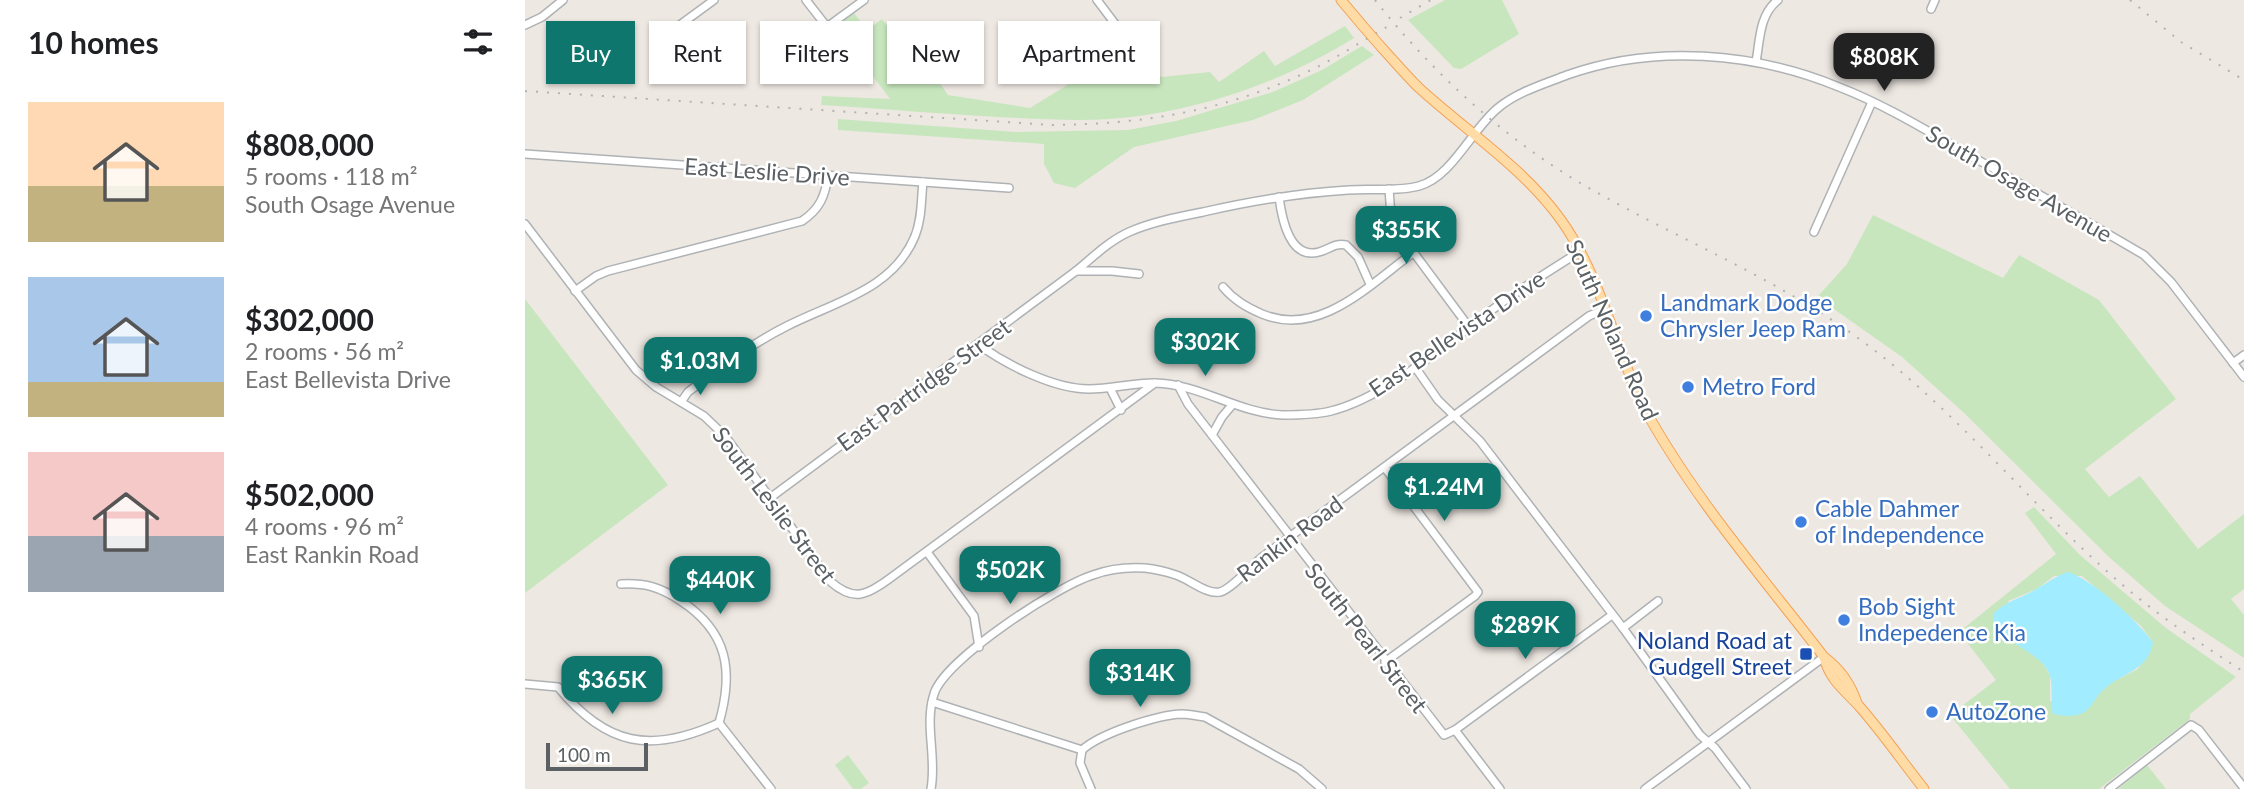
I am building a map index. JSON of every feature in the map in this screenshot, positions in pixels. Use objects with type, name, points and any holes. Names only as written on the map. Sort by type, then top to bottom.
[{"type":"main road","name":"South Noland Road","points":[[1341,0],[1417,86],[1538,192],[1561,220],[1581,251],[1640,400],[1665,445],[1824,657],[1827,669],[1843,691],[1857,703],[1924,789]]},
{"type":"street","points":[[525,26],[542,17],[563,0]]},
{"type":"street","points":[[685,21],[714,0]]},
{"type":"street","points":[[806,0],[822,21]]},
{"type":"street","points":[[835,21],[864,0]]},
{"type":"street","points":[[1097,0],[1113,21]]},
{"type":"street","points":[[1756,62],[1766,12],[1777,0]]},
{"type":"street","points":[[1931,9],[1935,0]]},
{"type":"street","name":"South Osage Avenue","points":[[1474,135],[1501,105],[1531,90],[1616,62],[1681,55],[1717,57],[1756,62],[1811,76],[1872,102],[1936,136],[2144,255],[2171,282],[2244,377]]},
{"type":"street","points":[[1814,232],[1872,102]]},
{"type":"street","name":"East Partridge Street","points":[[770,498],[979,345],[1112,241],[1148,225],[1233,205],[1279,197],[1389,189],[1427,183],[1444,170],[1474,135]]},
{"type":"street","name":"East Leslie Drive","points":[[525,154],[1009,188]]},
{"type":"street","points":[[575,291],[608,271],[802,221],[821,203],[828,176]]},
{"type":"street","points":[[681,402],[688,392],[751,346],[801,319],[864,292],[890,274],[904,257],[915,236],[923,182]]},
{"type":"street","points":[[1389,189],[1391,216],[1413,253],[1468,327]]},
{"type":"street","points":[[1279,197],[1289,234],[1299,250],[1306,254],[1334,245],[1346,246],[1357,257],[1370,284]]},
{"type":"street","name":"South Leslie Street","points":[[525,224],[636,370],[656,387],[704,416],[725,436],[831,582],[847,593],[859,595],[876,589],[927,552]]},
{"type":"street","name":"East Bellevista Drive","points":[[1155,383],[1187,386],[1233,404],[1281,415],[1331,411],[1386,387],[1519,290],[1581,251]]},
{"type":"street","points":[[1223,287],[1241,304],[1272,318],[1289,321],[1311,319],[1324,315],[1413,253]]},
{"type":"street","points":[[1076,271],[1139,274]]},
{"type":"street","name":"Rankin Road","points":[[933,702],[944,675],[979,647],[1031,607],[1069,585],[1093,575],[1132,568],[1174,574],[1210,591],[1219,592],[1589,316],[1605,309]]},
{"type":"street","points":[[979,345],[1005,363],[1058,383],[1086,389],[1155,383]]},
{"type":"street","points":[[2234,363],[2244,355]]},
{"type":"street","points":[[1415,367],[1438,400],[1480,441],[1623,628],[1700,735],[1746,789]]},
{"type":"street","points":[[979,647],[974,617],[927,552],[1155,383]]},
{"type":"street","name":"South Pearl Street","points":[[1178,385],[1188,404],[1438,731],[1447,735],[1455,730],[1500,789]]},
{"type":"street","points":[[1110,388],[1121,410]]},
{"type":"street","points":[[1212,435],[1233,404]]},
{"type":"street","points":[[1385,468],[1478,592],[1385,662]]},
{"type":"street","points":[[621,584],[641,583],[666,591],[702,614],[720,643],[727,675],[726,701],[719,723]]},
{"type":"street","points":[[1219,592],[1220,602]]},
{"type":"street","points":[[1623,628],[1658,601]]},
{"type":"street","points":[[1455,730],[1612,615]]},
{"type":"street","points":[[1645,789],[1824,657]]},
{"type":"street","points":[[525,684],[558,687],[576,710],[594,724],[636,741],[676,739],[719,723]]},
{"type":"street","points":[[931,789],[934,770],[930,728],[933,702],[1082,750]]},
{"type":"street","points":[[1091,789],[1080,763],[1082,750],[1090,743],[1135,725],[1169,716],[1191,714],[1215,721],[1299,769],[1322,789]]},
{"type":"street","points":[[719,723],[771,789]]},
{"type":"street","points":[[2109,789],[2193,725],[2244,788]]},
{"type":"green space","points":[[1445,0],[1502,0],[1519,34],[1461,69],[1454,68],[1408,20]]},
{"type":"green space","points":[[854,13],[860,21],[844,21]]},
{"type":"green space","points":[[882,19],[887,26],[887,84],[940,84],[948,95],[1030,108],[1069,84],[1160,84],[1160,76],[1210,72],[1219,82],[1264,51],[1275,66],[1345,26],[1354,38],[1305,65],[1254,87],[1200,104],[1130,117],[1034,119],[821,105],[822,96],[890,99],[873,76],[873,26]]},
{"type":"green space","points":[[1362,46],[1374,55],[1303,100],[1253,120],[1134,147],[1075,188],[1054,183],[1044,164],[1044,144],[838,130],[838,119],[1016,132],[1128,130],[1176,121],[1273,92],[1322,70]]},
{"type":"green space","points":[[1873,215],[2003,278],[2019,255],[2099,300],[2176,399],[2085,469],[2109,497],[2140,476],[2198,549],[2244,514],[2244,589],[2231,599],[2244,615],[2244,658],[2165,606],[2110,558],[1963,412],[1902,357],[1821,300],[1819,295],[1847,264]]},
{"type":"green space","points":[[525,299],[668,485],[525,593]]},
{"type":"green space","points":[[2034,507],[2080,555],[2166,628],[2236,677],[2190,714],[2190,719],[2099,789],[2010,789],[1950,715],[1996,680],[1959,632],[2056,554],[2025,513]],"holes":[[[2054,576],[2082,576],[2141,626],[2153,642],[2138,669],[2111,683],[2091,705],[2050,701],[2050,675],[2041,660],[2028,650],[2008,601],[2037,589]]]},
{"type":"green space","points":[[848,755],[869,783],[861,789],[853,789],[835,765]]},
{"type":"green space","points":[[2147,765],[2166,789],[2118,789]]},
{"type":"water","points":[[2068,572],[2114,602],[2153,642],[2150,652],[2140,665],[2110,684],[2084,712],[2067,716],[2053,714],[2048,671],[2035,657],[1998,630],[1994,624],[1994,613],[2011,601]]},
{"type":"railway","points":[[1375,0],[1449,82],[1534,153],[1596,192],[1795,297],[1858,338],[1893,365],[1959,425],[2118,581],[2164,617],[2244,672]]},
{"type":"railway","points":[[1400,18],[1431,0]]},
{"type":"railway","points":[[2130,0],[2181,42],[2244,80]]},
{"type":"railway","points":[[525,91],[1052,125],[1120,122],[1185,112],[1248,96],[1311,70],[1390,25]]},
{"type":"place","name":"Landmark Dodge Chrysler Jeep Ram","points":[[1646,316]]},
{"type":"place","name":"Metro Ford","points":[[1688,387]]},
{"type":"place","name":"Cable Dahmer of Independence","points":[[1801,522]]},
{"type":"place","name":"Bob Sight Indepedence Kia","points":[[1844,620]]},
{"type":"place","name":"Noland Road at Gudgell Street","points":[[1806,654]]},
{"type":"place","name":"AutoZone","points":[[1932,712]]}]
